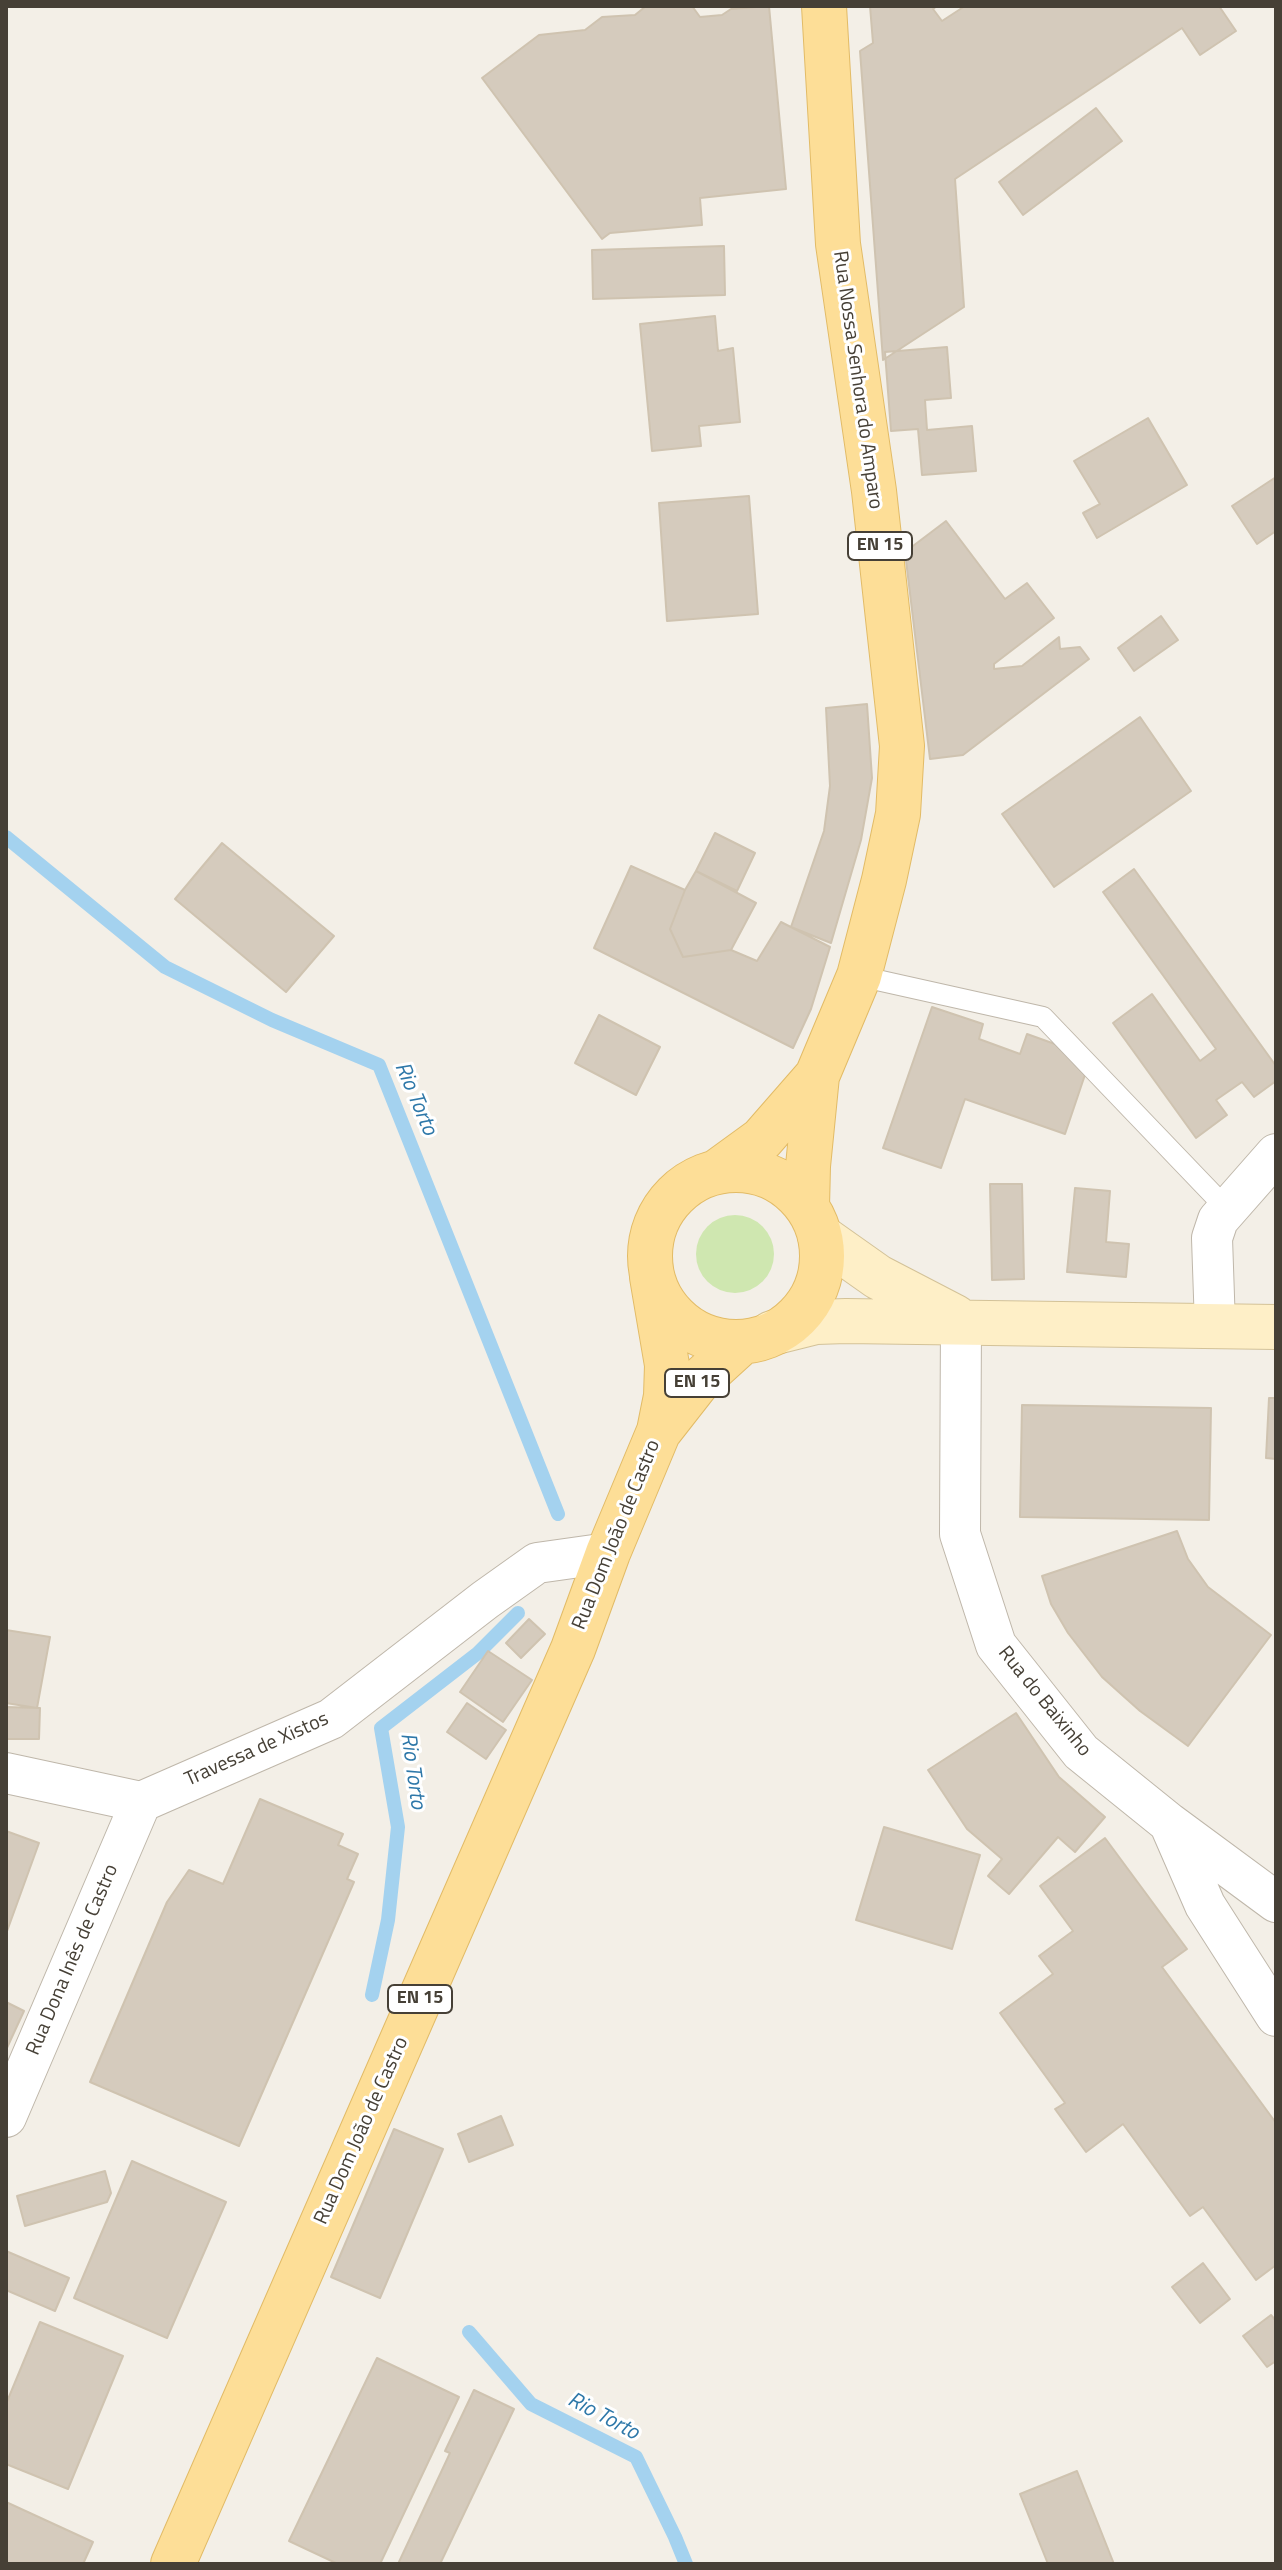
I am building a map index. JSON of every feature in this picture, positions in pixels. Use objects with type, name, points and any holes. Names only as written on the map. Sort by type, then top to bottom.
[{"type":"main road","name":"Rua Nossa Senhora do Amparo","points":[[814,1221],[808,1166],[817,1076],[859,976],[898,814],[902,746],[874,491],[838,244],[824,6]]},
{"type":"main road","name":"Rua Nossa Senhora do Amparo","points":[[718,1171],[762,1139],[817,1076]]},
{"type":"main road","points":[[961,1320],[878,1277],[814,1221],[796,1193],[773,1177],[746,1170],[718,1171],[693,1181],[671,1199],[656,1222],[649,1250],[652,1277],[663,1303],[681,1324],[700,1335],[720,1341],[757,1338],[816,1322],[961,1320],[1276,1327]]},
{"type":"main road","points":[[757,1338],[782,1329],[811,1298],[823,1257],[814,1221]]},
{"type":"main road","name":"Rua Dom João de Castro","points":[[173,2564],[573,1649],[608,1553],[659,1431],[666,1396],[667,1365],[652,1277]]},
{"type":"main road","name":"Rua Dom João de Castro","points":[[659,1431],[697,1383],[757,1338]]},
{"type":"street","points":[[1215,1326],[1212,1238],[1218,1220],[1276,1154]]},
{"type":"street","name":"Rua do Baixinho","points":[[961,1320],[960,1534],[996,1645],[1081,1752],[1169,1823],[1276,1902]]},
{"type":"street","name":"Travessa de Xistos","points":[[141,1802],[331,1719],[537,1563],[608,1553]]},
{"type":"street","points":[[6,1773],[141,1802]]},
{"type":"street","name":"Rua Dona Inês de Castro","points":[[6,2117],[141,1802]]},
{"type":"street","points":[[1169,1823],[1205,1905],[1276,2016]]},
{"type":"lane","points":[[859,976],[1043,1017],[1227,1209]]},
{"type":"green space","points":[[735,1215],[750,1218],[763,1226],[771,1239],[774,1254],[771,1269],[763,1282],[750,1290],[735,1293],[720,1290],[707,1282],[699,1269],[696,1254],[699,1239],[707,1226],[720,1218]]},
{"type":"building","points":[[646,6],[692,6],[700,17],[722,15],[731,9],[769,6],[786,189],[700,198],[702,225],[610,233],[602,239],[482,78],[539,35],[585,30],[602,17],[635,15]]},
{"type":"building","points":[[870,6],[937,6],[933,9],[942,21],[965,6],[1219,6],[1236,31],[1200,55],[1182,28],[955,179],[964,307],[883,360],[860,51],[873,43]]},
{"type":"building","points":[[1096,108],[1122,141],[1023,215],[999,182]]},
{"type":"building","points":[[724,246],[725,295],[593,299],[592,250]]},
{"type":"building","points":[[715,316],[718,351],[733,348],[740,422],[699,426],[701,446],[652,451],[640,324]]},
{"type":"building","points":[[947,347],[951,398],[925,400],[927,430],[972,426],[976,471],[922,475],[918,429],[891,431],[885,352]]},
{"type":"building","points":[[1148,418],[1187,485],[1097,538],[1083,513],[1100,504],[1074,461]]},
{"type":"building","points":[[1276,477],[1276,531],[1257,544],[1232,506]]},
{"type":"building","points":[[749,496],[758,614],[667,621],[659,503]]},
{"type":"building","points":[[946,521],[1005,599],[1027,583],[1054,618],[994,664],[994,669],[1022,666],[1059,637],[1060,649],[1080,647],[1089,659],[963,755],[930,759],[905,552]]},
{"type":"building","points":[[1161,616],[1178,640],[1134,671],[1118,648]]},
{"type":"building","points":[[867,704],[872,778],[861,840],[831,943],[791,927],[824,831],[830,786],[826,708]]},
{"type":"building","points":[[1140,717],[1191,791],[1054,887],[1002,814]]},
{"type":"building","points":[[715,833],[755,853],[737,891],[696,871]]},
{"type":"building","points":[[222,843],[334,936],[286,992],[175,899]]},
{"type":"building","points":[[631,866],[685,890],[670,929],[683,957],[731,950],[757,961],[781,922],[830,947],[811,1009],[793,1048],[594,948]]},
{"type":"building","points":[[1134,869],[1276,1066],[1276,1081],[1254,1097],[1242,1082],[1216,1100],[1227,1115],[1196,1138],[1113,1023],[1152,994],[1200,1061],[1216,1049],[1103,892]]},
{"type":"building","points":[[696,871],[756,903],[731,950],[683,957],[670,929]]},
{"type":"building","points":[[932,1007],[983,1024],[979,1039],[1020,1054],[1027,1034],[1091,1057],[1065,1134],[965,1099],[941,1168],[883,1148]]},
{"type":"building","points":[[599,1015],[660,1047],[636,1095],[575,1063]]},
{"type":"building","points":[[990,1184],[1022,1184],[1024,1279],[992,1280]]},
{"type":"building","points":[[1075,1188],[1110,1191],[1106,1242],[1129,1244],[1126,1277],[1067,1272]]},
{"type":"building","points":[[1269,1398],[1276,1398],[1276,1459],[1266,1458]]},
{"type":"building","points":[[1022,1405],[1211,1408],[1209,1520],[1020,1517]]},
{"type":"building","points":[[1177,1531],[1188,1559],[1208,1587],[1271,1635],[1188,1746],[1140,1711],[1102,1677],[1068,1633],[1051,1604],[1042,1576]]},
{"type":"building","points":[[529,1619],[545,1634],[521,1658],[506,1643]]},
{"type":"building","points":[[6,1630],[50,1637],[37,1708],[6,1703]]},
{"type":"building","points":[[488,1651],[532,1680],[503,1722],[460,1692]]},
{"type":"building","points":[[467,1703],[506,1730],[486,1759],[447,1732]]},
{"type":"building","points":[[6,1707],[40,1708],[39,1739],[6,1739]]},
{"type":"building","points":[[1016,1713],[1059,1777],[1105,1817],[1075,1852],[1058,1837],[1009,1894],[988,1876],[1002,1859],[967,1829],[928,1770]]},
{"type":"building","points":[[260,1799],[343,1834],[338,1845],[358,1854],[347,1879],[354,1882],[239,2146],[90,2082],[167,1902],[189,1870],[223,1884]]},
{"type":"building","points":[[884,1827],[980,1855],[952,1949],[856,1920]]},
{"type":"building","points":[[6,1831],[39,1843],[6,1934]]},
{"type":"building","points":[[1105,1838],[1187,1949],[1162,1967],[1276,2123],[1276,2265],[1256,2280],[1203,2207],[1190,2216],[1123,2124],[1086,2152],[1055,2109],[1065,2103],[1000,2013],[1053,1974],[1039,1956],[1073,1931],[1040,1886]]},
{"type":"building","points":[[6,2002],[24,2011],[6,2050]]},
{"type":"building","points":[[501,2116],[513,2145],[469,2162],[458,2134]]},
{"type":"building","points":[[394,2129],[443,2149],[380,2298],[331,2277]]},
{"type":"building","points":[[132,2161],[226,2202],[167,2338],[74,2298]]},
{"type":"building","points":[[105,2171],[111,2193],[107,2202],[25,2226],[17,2196]]},
{"type":"building","points":[[6,2251],[69,2278],[55,2311],[6,2290]]},
{"type":"building","points":[[1203,2263],[1230,2299],[1200,2323],[1172,2287]]},
{"type":"building","points":[[1271,2315],[1276,2321],[1276,2361],[1267,2367],[1243,2336]]},
{"type":"building","points":[[40,2322],[123,2356],[68,2489],[6,2464],[6,2404]]},
{"type":"building","points":[[377,2358],[459,2397],[380,2564],[338,2564],[289,2541]]},
{"type":"building","points":[[474,2390],[514,2409],[440,2564],[398,2564],[450,2453],[445,2451]]},
{"type":"building","points":[[1077,2471],[1114,2564],[1048,2564],[1020,2494]]},
{"type":"building","points":[[6,2502],[93,2542],[83,2564],[6,2564]]},
{"type":"waterway","name":"Rio Torto","points":[[6,837],[165,967],[272,1020],[379,1065],[558,1514]]},
{"type":"waterway","name":"Rio Torto","points":[[372,1995],[388,1920],[398,1827],[381,1728],[478,1653],[518,1613]]},
{"type":"waterway","name":"Rio Torto","points":[[469,2332],[531,2404],[636,2457],[686,2564]]}]
